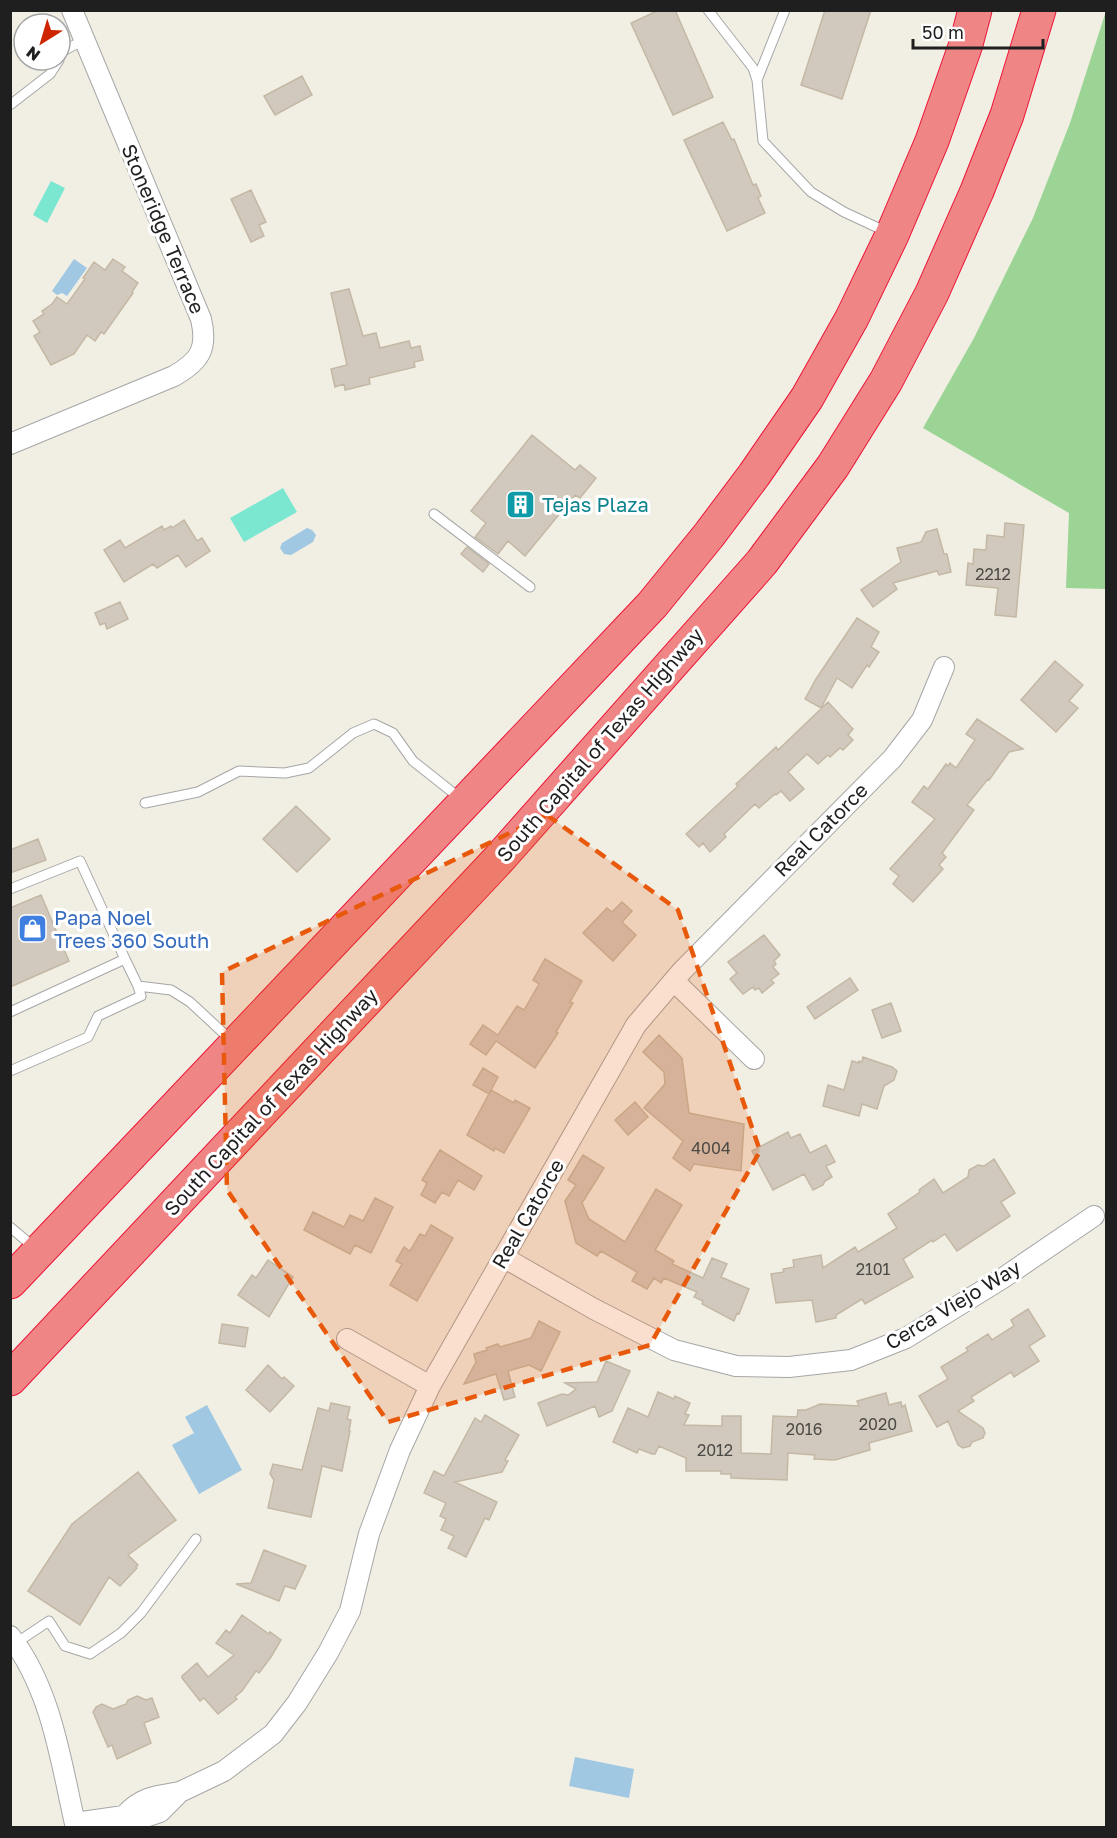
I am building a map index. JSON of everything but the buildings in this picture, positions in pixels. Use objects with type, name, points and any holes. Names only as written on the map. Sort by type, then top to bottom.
[{"type":"highway","points":[[10,1282],[652,605],[710,535],[807,398],[852,318],[892,235],[932,141],[966,44],[975,10]]},
{"type":"highway","name":"South Capital of Texas Highway","points":[[10,1379],[499,859],[762,562],[795,519],[833,466],[886,381],[932,293],[977,191],[1007,115],[1039,10]]},
{"type":"street","name":"Stoneridge Terrace","points":[[10,444],[174,376],[191,366],[204,343],[201,319],[72,10]]},
{"type":"street","name":"Real Catorce","points":[[75,1825],[124,1816],[136,1803],[156,1796],[180,1792],[224,1771],[273,1734],[297,1703],[328,1653],[350,1611],[369,1534],[400,1450],[430,1386],[636,1025],[674,981],[892,759],[922,720],[944,667]]},
{"type":"street","points":[[674,981],[754,1059]]},
{"type":"street","name":"Cerca Viejo Way","points":[[503,1257],[594,1309],[674,1350],[736,1366],[789,1367],[851,1360],[906,1338],[1003,1278],[1094,1216]]},
{"type":"street","points":[[347,1339],[430,1386]]},
{"type":"street","points":[[13,1640],[25,1655],[55,1730],[75,1825]]},
{"type":"lane","points":[[708,10],[753,68],[757,80],[763,141],[811,192],[843,212],[892,235]]},
{"type":"lane","points":[[757,80],[785,10]]},
{"type":"lane","points":[[72,46],[84,40]]},
{"type":"lane","points":[[10,105],[51,72]]},
{"type":"lane","points":[[434,514],[530,587]]},
{"type":"lane","points":[[145,803],[198,792],[239,771],[285,773],[309,768],[353,733],[374,724],[393,733],[413,761],[465,803]]},
{"type":"lane","points":[[10,889],[80,861],[141,996],[98,1016],[88,1037],[10,1071]]},
{"type":"lane","points":[[10,1012],[125,959]]},
{"type":"lane","points":[[138,986],[171,990],[190,1002],[236,1045]]},
{"type":"lane","points":[[10,1227],[39,1252]]},
{"type":"lane","points":[[13,1640],[49,1621],[65,1646],[90,1654],[121,1633],[141,1613],[196,1539]]},
{"type":"highlighted area","points":[[547,815],[678,910],[760,1151],[650,1345],[388,1422],[227,1190],[222,972]]},
{"type":"green space","points":[[1106,11],[1106,589],[1066,588],[1069,513],[923,428],[974,338],[1033,218],[1070,123]]},
{"type":"shaded area","points":[[51,181],[65,188],[47,223],[33,215]]},
{"type":"shaded area","points":[[74,259],[87,268],[67,296],[62,293],[57,295],[52,291]]},
{"type":"shaded area","points":[[283,488],[297,512],[244,542],[230,518]]},
{"type":"shaded area","points":[[307,528],[316,535],[313,542],[291,555],[284,554],[280,548],[282,543]]},
{"type":"shaded area","points":[[207,1405],[242,1470],[199,1494],[172,1445],[194,1433],[185,1417]]},
{"type":"shaded area","points":[[575,1757],[634,1769],[629,1798],[569,1786]]},
{"type":"place","name":"Tejas Plaza","points":[[521,505]]},
{"type":"place","name":"Papa Noel Trees 360 South","points":[[33,929]]}]
